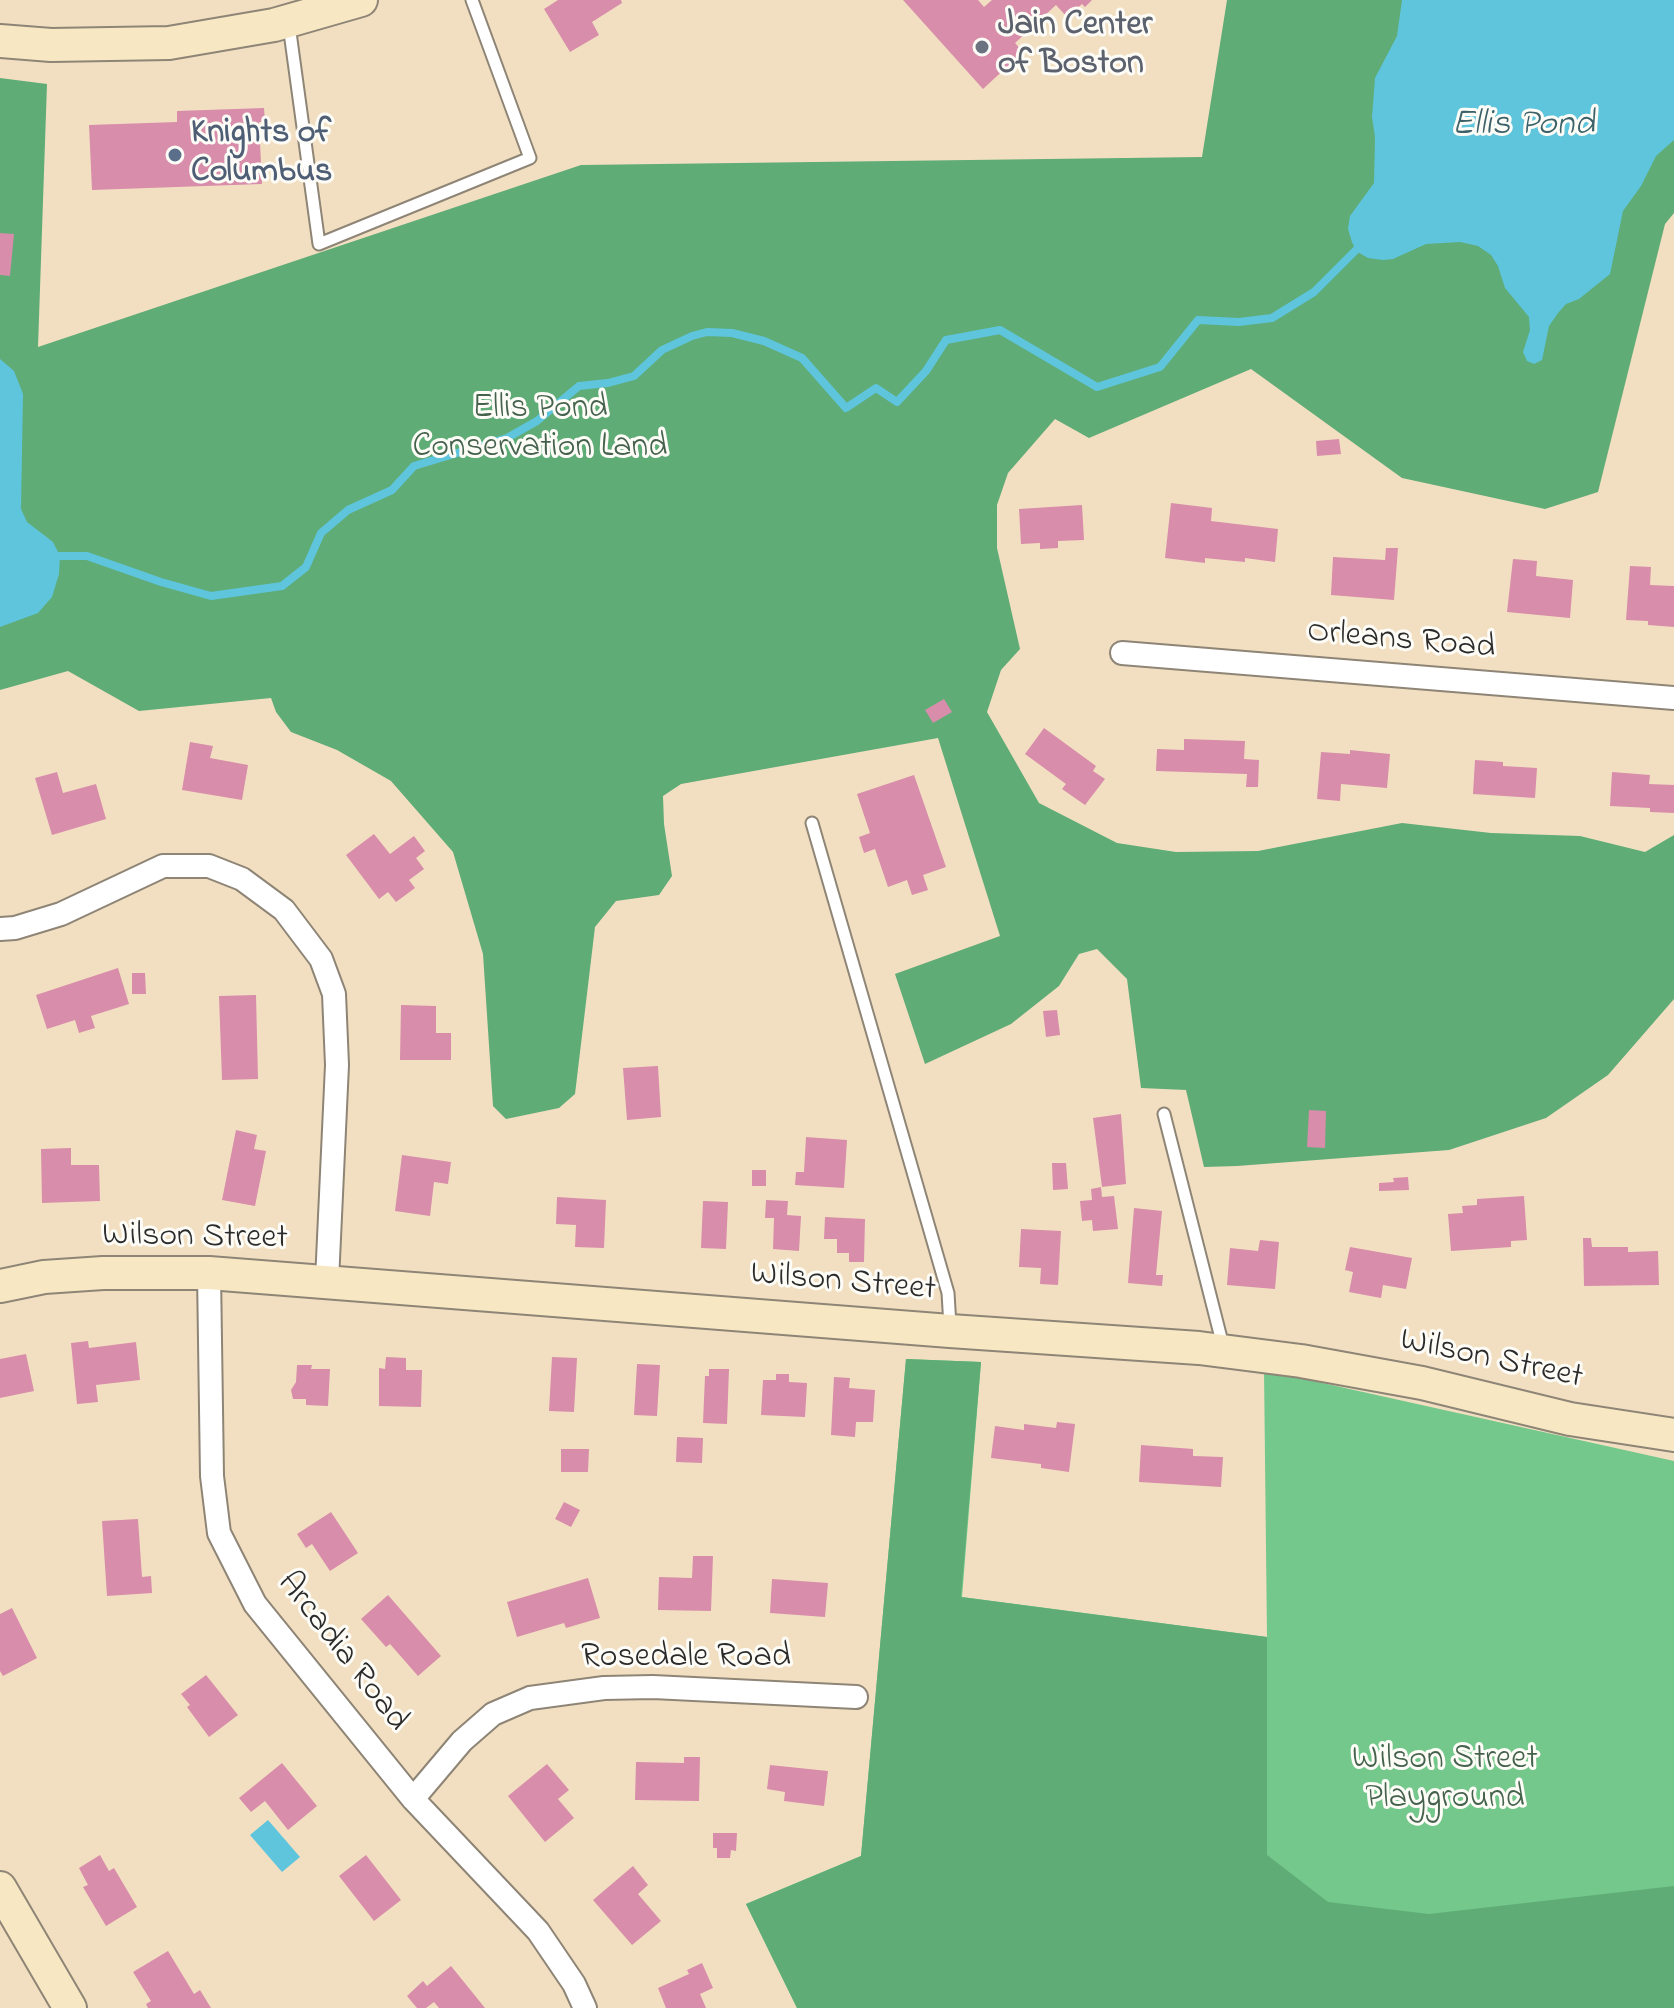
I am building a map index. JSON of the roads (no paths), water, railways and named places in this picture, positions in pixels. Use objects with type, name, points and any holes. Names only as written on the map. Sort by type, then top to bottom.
[{"type":"street","points":[[0,41],[65,45],[169,43],[289,21],[361,0]]},
{"type":"street","name":"Orleans Road","points":[[1122,653],[1674,698]]},
{"type":"street","points":[[0,929],[15,928],[61,914],[163,866],[209,866],[242,879],[284,910],[321,959],[334,994],[337,1065],[327,1281]]},
{"type":"street","name":"Wilson Street","points":[[0,1286],[44,1277],[103,1273],[209,1273],[1225,1351],[1422,1383],[1570,1419],[1674,1435]]},
{"type":"street","name":"Arcadia Road","points":[[209,1273],[212,1476],[219,1533],[255,1604],[413,1799],[538,1931],[574,1984],[585,2008]]},
{"type":"street","name":"Rosedale Road","points":[[413,1799],[462,1741],[493,1714],[530,1698],[604,1688],[641,1687],[856,1697]]},
{"type":"street","points":[[0,1888],[70,2008]]},
{"type":"lane","points":[[289,21],[319,244],[530,158],[472,0]]},
{"type":"lane","points":[[812,823],[948,1293],[950,1331]]},
{"type":"lane","points":[[1164,1114],[1225,1351]]},
{"type":"water","name":"Ellis Pond","points":[[1402,0],[1674,0],[1674,140],[1656,156],[1641,186],[1623,211],[1610,274],[1579,299],[1566,304],[1558,313],[1549,326],[1542,360],[1534,364],[1527,361],[1523,352],[1530,330],[1529,317],[1505,288],[1491,255],[1478,246],[1460,242],[1426,244],[1393,259],[1383,260],[1368,258],[1356,251],[1352,242],[1348,229],[1350,216],[1374,183],[1372,117],[1375,78],[1397,36]]},
{"type":"water","points":[[0,359],[14,371],[23,394],[21,509],[27,522],[53,542],[60,556],[59,574],[52,597],[38,613],[0,627]]},
{"type":"water","points":[[268,1820],[300,1857],[282,1872],[250,1835]]},
{"type":"waterway","points":[[51,556],[87,556],[211,596],[282,586],[306,567],[321,533],[348,510],[392,490],[414,466],[507,438],[537,421],[579,386],[634,376],[662,350],[692,336],[707,332],[732,333],[764,341],[802,358],[846,408],[876,388],[897,402],[926,371],[946,340],[1000,330],[1097,387],[1160,367],[1198,320],[1239,322],[1272,318],[1314,292],[1361,245]]},
{"type":"place","name":"Jain Center of Boston","points":[[982,47]]},
{"type":"place","name":"Knights of Columbus","points":[[175,155]]},
{"type":"park label","name":"Ellis Pond Conservation Land","points":[[540,430]]},
{"type":"park label","name":"Wilson Street Playground","points":[[1445,1780]]}]
